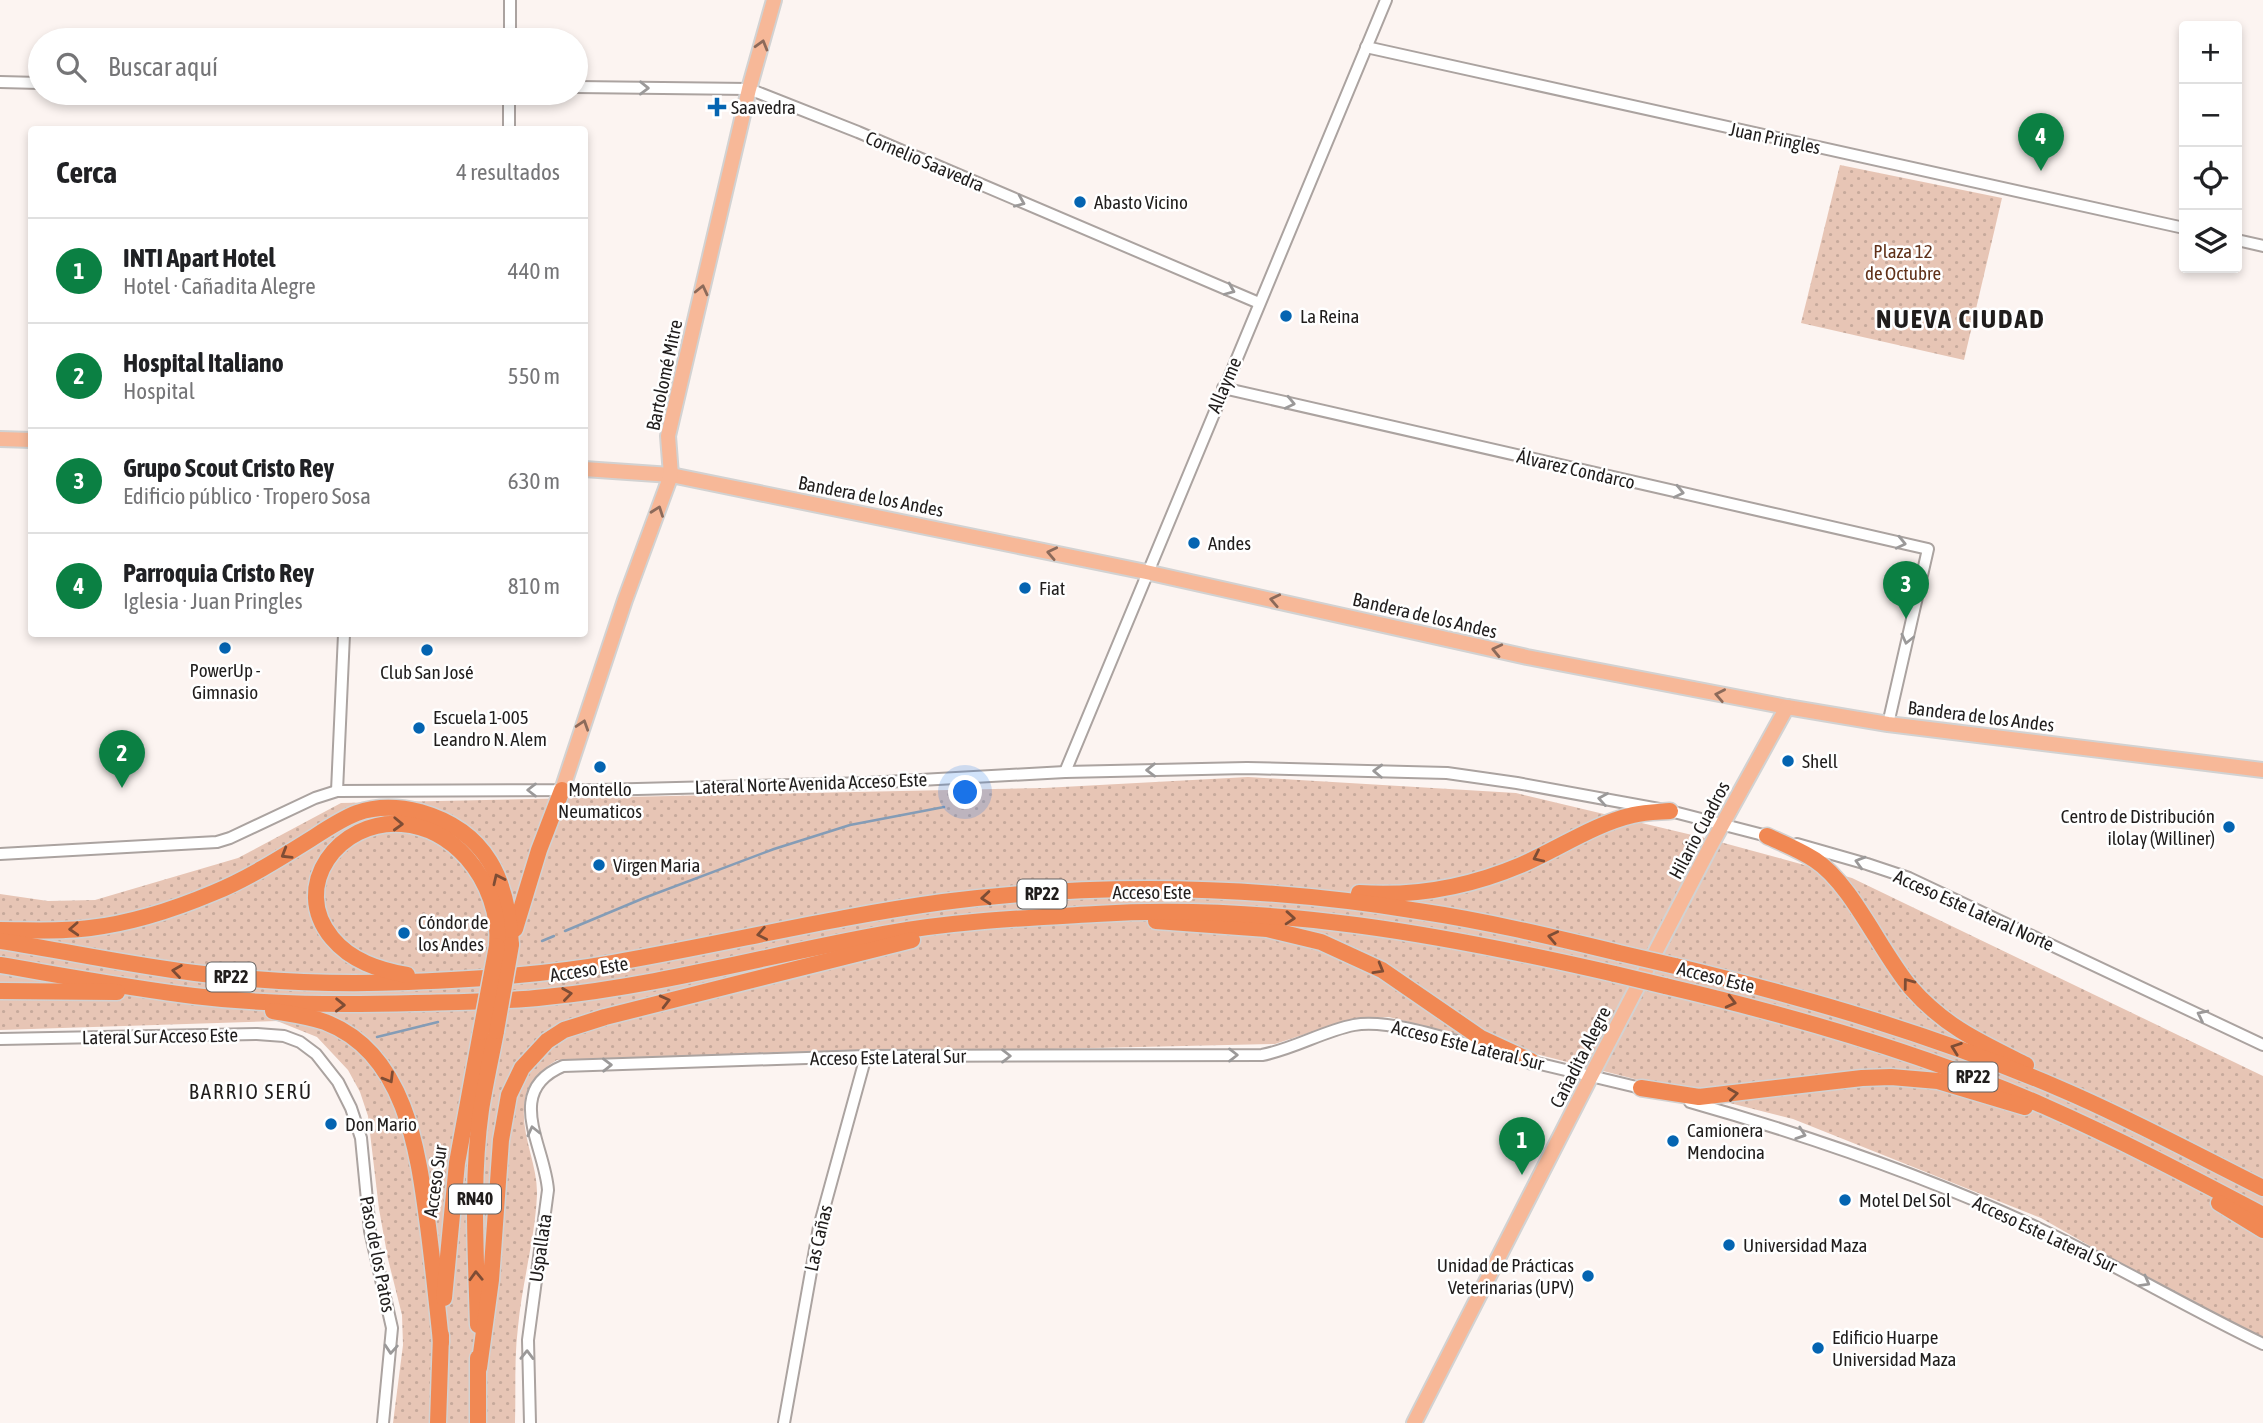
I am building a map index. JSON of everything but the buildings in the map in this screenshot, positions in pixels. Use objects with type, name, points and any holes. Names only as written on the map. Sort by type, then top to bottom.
[{"type":"highway","points":[[504,946],[562,790]]},
{"type":"highway","points":[[0,930],[91,928],[150,915],[212,894],[239,881],[357,813],[400,808],[443,820],[461,831],[491,864],[507,899],[504,946]]},
{"type":"highway","points":[[1055,892],[1101,884],[1139,883],[1393,895],[1418,893],[1495,876],[1617,820],[1644,813],[1671,811]]},
{"type":"highway","points":[[466,979],[408,975],[382,970],[362,962],[339,946],[324,924],[317,899],[322,872],[336,848],[356,832],[387,824],[411,825],[444,838],[466,857],[483,880],[504,946]]},
{"type":"highway","points":[[1767,836],[1814,859],[1832,876],[1910,987],[1942,1018],[1959,1032],[2041,1072],[2063,1090]]},
{"type":"highway","name":"Acceso Este","points":[[0,941],[162,969],[270,981],[365,983],[466,979],[608,964],[893,909],[1055,892],[1171,890],[1353,902],[1465,919],[1619,953],[1764,988],[1909,1031],[2063,1090],[2115,1113],[2263,1188]]},
{"type":"highway","points":[[1098,914],[1180,924],[1268,929],[1321,942],[1382,970],[1480,1038],[1531,1061]]},
{"type":"highway","name":"Acceso Este","points":[[0,965],[198,997],[348,1005],[546,997],[602,990],[887,933],[947,925],[1098,914],[1247,915],[1359,925],[1493,947],[1794,1017],[1948,1067],[2074,1119],[2263,1215]]},
{"type":"highway","points":[[479,1368],[491,1280],[503,1121],[509,1096],[522,1068],[547,1041],[564,1030],[605,1017],[891,944],[1007,928],[1051,918]]},
{"type":"highway","name":"Acceso Sur","points":[[438,1423],[441,1342],[457,1163],[488,1032],[504,946]]},
{"type":"highway","points":[[0,992],[151,990]]},
{"type":"highway","points":[[198,997],[241,1007],[304,1016],[327,1023],[356,1041],[384,1070],[409,1122],[421,1173],[441,1342]]},
{"type":"highway","name":"Acceso Sur","points":[[478,1423],[475,1231],[477,1149],[488,1032]]},
{"type":"highway","points":[[1642,1088],[1699,1097],[1862,1078],[1904,1078],[1938,1082],[2074,1119]]},
{"type":"highway","points":[[2115,1113],[2203,1147],[2263,1175]]},
{"type":"highway","points":[[2122,1142],[2263,1230]]},
{"type":"main road","name":"Bartolomé Mitre","points":[[562,790],[625,600],[671,475],[668,436],[749,89],[774,0]]},
{"type":"main road","points":[[0,439],[28,440]]},
{"type":"main road","name":"Bandera de los Andes","points":[[588,469],[671,475],[1146,572],[1527,657],[1787,708],[1888,724],[2263,769]]},
{"type":"main road","name":"Hilario Cuadros","points":[[1646,971],[1787,708]]},
{"type":"main road","name":"Cañadita Alegre","points":[[1414,1423],[1646,971]]},
{"type":"street","points":[[510,0],[510,28]]},
{"type":"street","name":"Allayme","points":[[1065,772],[1386,0]]},
{"type":"street","name":"Juan Pringles","points":[[1366,47],[2179,227]]},
{"type":"street","points":[[0,82],[28,83]]},
{"type":"street","name":"Cornelio Saavedra","points":[[588,87],[749,89],[858,132],[1259,303]]},
{"type":"street","points":[[509,105],[509,126]]},
{"type":"street","points":[[2242,241],[2263,246]]},
{"type":"street","name":"Álvarez Condarco","points":[[1223,388],[1928,549],[1888,724]]},
{"type":"street","points":[[337,791],[344,637]]},
{"type":"street","name":"Lateral Norte Avenida Acceso Este","points":[[0,854],[216,842],[337,791],[562,790],[867,783],[1065,772],[1247,768],[1447,773],[1671,811]]},
{"type":"street","name":"Acceso Este Lateral Norte","points":[[1671,811],[1909,878],[2263,1045]]},
{"type":"street","name":"Acceso Este Lateral Sur","points":[[543,1079],[563,1066],[866,1056],[1262,1055],[1350,1026],[1376,1023],[1642,1088],[1804,1135],[1958,1193],[2116,1266],[2263,1345]]},
{"type":"street","name":"Lateral Sur Acceso Este","points":[[0,1040],[257,1034],[284,1036],[300,1042],[316,1054]]},
{"type":"street","name":"Paso de los Patos","points":[[316,1054],[338,1083],[351,1108],[361,1138],[370,1231],[392,1328],[392,1351],[383,1423]]},
{"type":"street","name":"Las Cañas","points":[[784,1423],[818,1227],[866,1056]]},
{"type":"street","name":"Uspallata","points":[[530,1423],[528,1340],[548,1190],[547,1176],[532,1130],[530,1114],[532,1098],[543,1079]]},
{"type":"green space","name":"Plaza 12 de Octubre","points":[[1840,165],[2002,198],[1964,360],[1801,323]]},
{"type":"green space","points":[[1248,777],[1516,793],[1709,839],[1852,878],[2263,1076],[2263,1341],[2218,1319],[2041,1218],[1793,1119],[1389,1017],[1348,1020],[1275,1044],[557,1060],[536,1077],[525,1100],[524,1124],[535,1171],[537,1195],[517,1339],[515,1423],[393,1423],[403,1345],[402,1315],[379,1209],[368,1116],[360,1092],[348,1070],[317,1037],[277,1021],[0,1030],[0,894],[48,901],[95,900],[238,858],[341,803],[1044,788]]},
{"type":"waterway","points":[[565,931],[774,849],[850,825],[944,807]]},
{"type":"waterway","points":[[542,941],[554,936]]},
{"type":"waterway","points":[[377,1037],[438,1022]]},
{"type":"place","name":"Saavedra","points":[[717,107]]},
{"type":"place","name":"Parroquia Cristo Rey","points":[[2041,171]]},
{"type":"place","name":"Abasto Vicino","points":[[1080,202]]},
{"type":"place","name":"La Reina","points":[[1286,316]]},
{"type":"place","name":"Andes","points":[[1194,543]]},
{"type":"place","name":"Fiat","points":[[1025,588]]},
{"type":"place","name":"Grupo Scout Cristo Rey","points":[[1906,619]]},
{"type":"place","name":"PowerUp - Gimnasio","points":[[225,648]]},
{"type":"place","name":"Club San José","points":[[427,650]]},
{"type":"place","name":"Escuela 1-005 Leandro N. Alem","points":[[419,728]]},
{"type":"place","name":"Shell","points":[[1788,761]]},
{"type":"place","name":"Montello Neumaticos","points":[[600,767]]},
{"type":"place","name":"Hospital Italiano","points":[[122,788]]},
{"type":"place","name":"Centro de Distribución ilolay (Williner)","points":[[2229,827]]},
{"type":"place","name":"Virgen Maria","points":[[599,865]]},
{"type":"place","name":"Cóndor de los Andes","points":[[404,933]]},
{"type":"place","name":"Don Mario","points":[[331,1124]]},
{"type":"place","name":"Camionera Mendocina","points":[[1673,1141]]},
{"type":"place","name":"INTI Apart Hotel","points":[[1522,1175]]},
{"type":"place","name":"Motel Del Sol","points":[[1845,1200]]},
{"type":"place","name":"Universidad Maza","points":[[1729,1245]]},
{"type":"place","name":"Unidad de Prácticas Veterinarias (UPV)","points":[[1588,1276]]},
{"type":"place","name":"Edificio Huarpe Universidad Maza","points":[[1818,1348]]},
{"type":"district","name":"NUEVA CIUDAD","points":[[1961,319]]},
{"type":"district","name":"BARRIO SERÚ","points":[[251,1092]]}]
